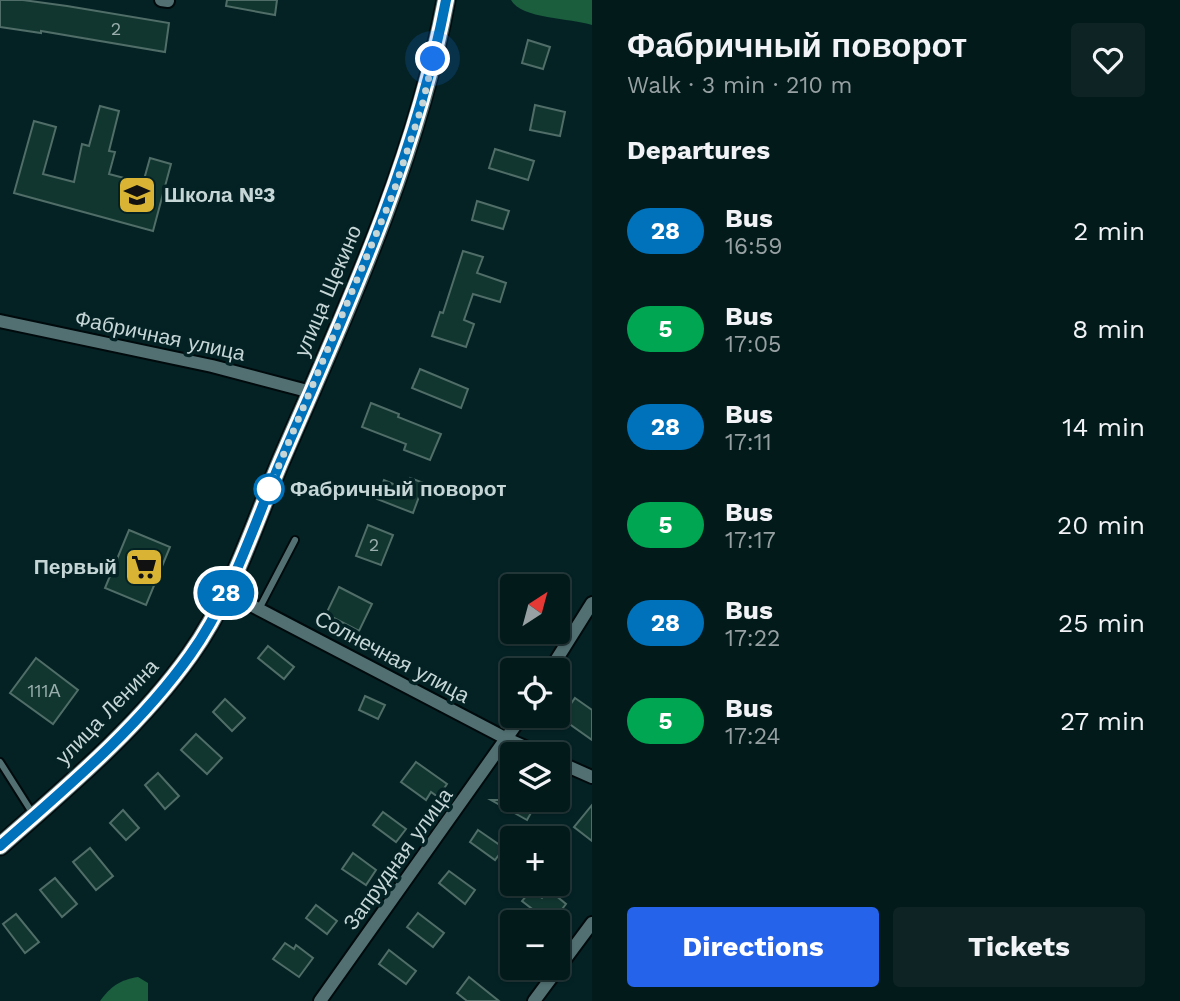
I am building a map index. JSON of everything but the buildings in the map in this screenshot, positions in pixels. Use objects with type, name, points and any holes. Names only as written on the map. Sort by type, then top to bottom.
[{"type":"main road","name":"улица Щекино","points":[[226,592],[393,194],[422,106],[446,0]]},
{"type":"main road","name":"улица Ленина","points":[[0,846],[122,735],[164,689],[212,623],[226,592]]},
{"type":"street","points":[[161,0],[168,1]]},
{"type":"street","name":"Фабричная улица","points":[[0,321],[212,366],[311,392]]},
{"type":"street","name":"Солнечная улица","points":[[226,592],[514,742]]},
{"type":"street","points":[[558,658],[592,603]]},
{"type":"street","name":"Запрудная улица","points":[[320,1001],[514,728]]},
{"type":"street","points":[[570,767],[592,777]]},
{"type":"street","points":[[534,1001],[592,923]]},
{"type":"lane","points":[[259,609],[295,540]]},
{"type":"lane","points":[[0,762],[34,816]]},
{"type":"green space","points":[[511,0],[592,0],[592,25],[525,11]]},
{"type":"green space","points":[[138,977],[148,983],[148,1001],[100,1001],[116,984]]},
{"type":"bus line","name":"28","points":[[0,846],[122,735],[164,689],[212,623],[393,194],[422,106],[446,0]]},
{"type":"place","name":"Школа №3","points":[[137,195]]},
{"type":"place","name":"Фабричный поворот","points":[[269,489]]},
{"type":"place","name":"Первый","points":[[144,567]]},
{"type":"route","points":[[269,489],[393,194],[422,106],[433,59]]}]
